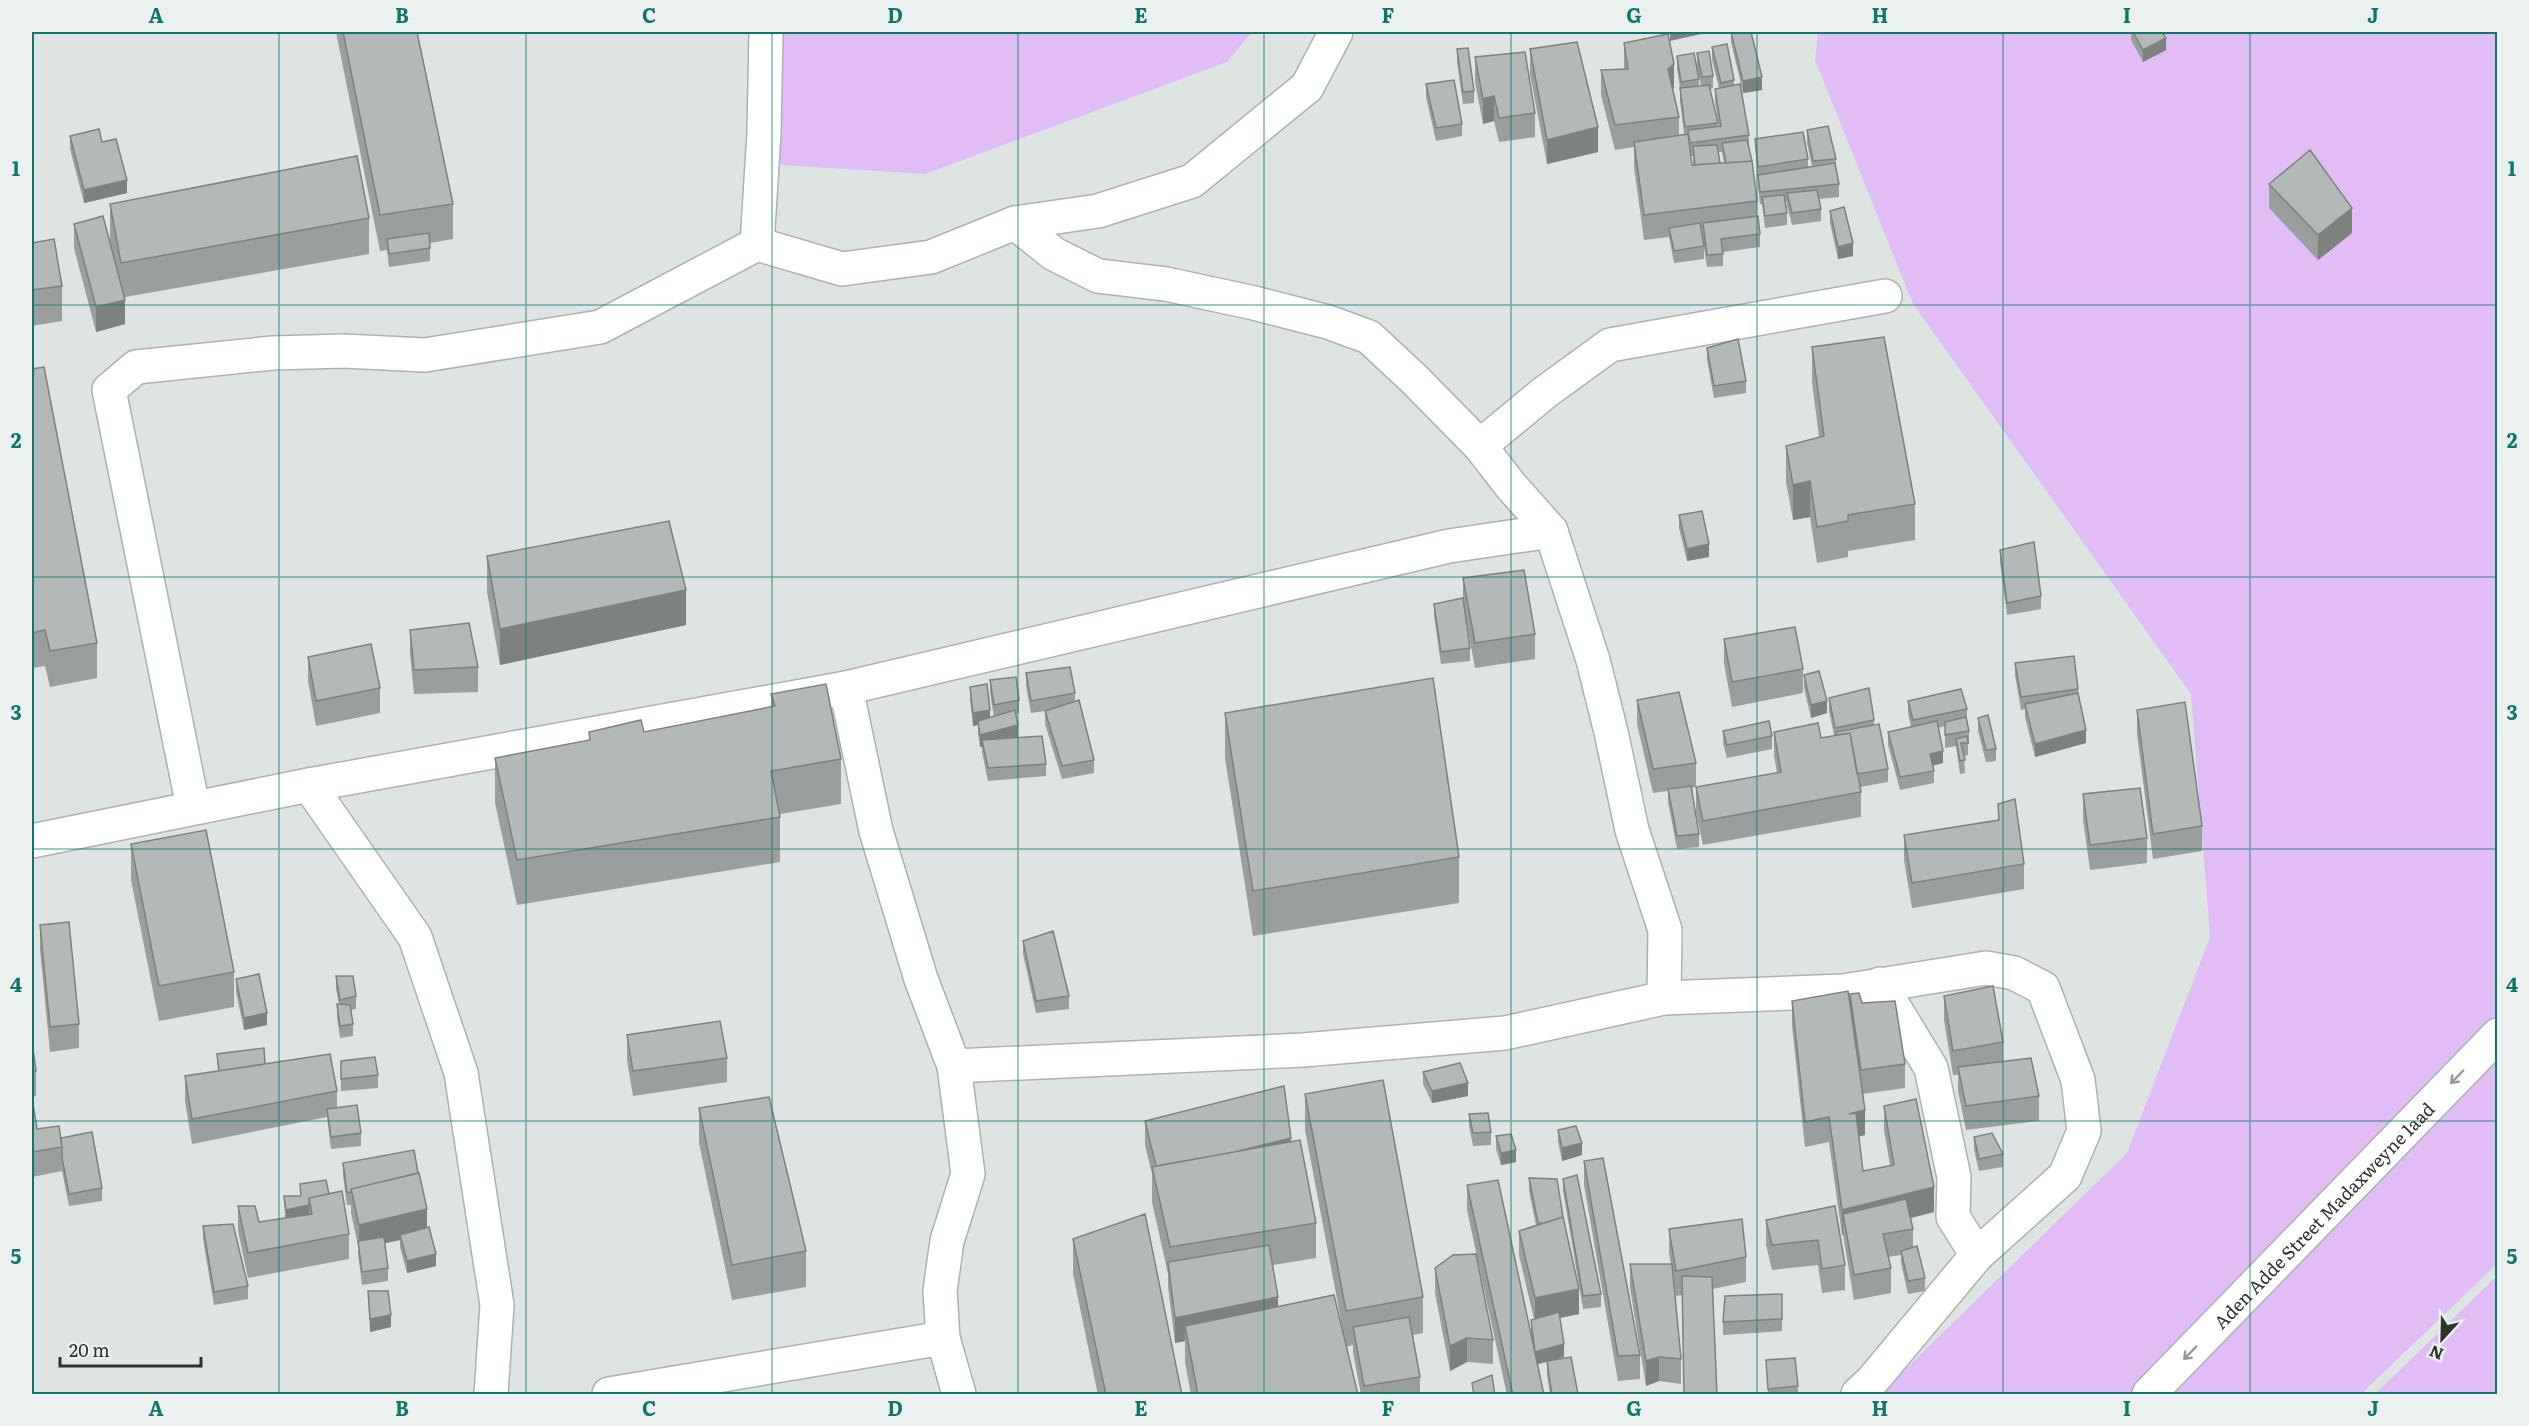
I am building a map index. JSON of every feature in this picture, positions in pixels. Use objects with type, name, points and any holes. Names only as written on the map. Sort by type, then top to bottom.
[{"type":"street","points":[[757,244],[764,133],[766,32]]},
{"type":"street","points":[[193,807],[109,390],[136,367],[273,353],[344,351],[425,355],[600,327],[757,244],[842,269],[931,257],[1015,223],[1098,211],[1192,181],[1307,87],[1336,32]]},
{"type":"street","points":[[1015,223],[1054,254],[1098,276],[1166,284],[1254,303],[1328,322],[1369,337],[1480,446],[1511,486],[1551,531],[1593,660],[1632,830],[1665,930],[1664,998]]},
{"type":"street","points":[[1480,446],[1544,393],[1610,345],[1885,296]]},
{"type":"street","points":[[32,842],[193,807],[309,785],[846,688],[1449,546],[1551,531]]},
{"type":"street","points":[[846,688],[876,831],[921,979],[954,1066],[968,1174],[947,1241],[940,1291],[944,1338],[959,1395]]},
{"type":"street","points":[[309,785],[415,937],[461,1073],[497,1305],[490,1395]]},
{"type":"street","points":[[954,1066],[1303,1050],[1505,1033],[1664,998],[1843,991],[1986,968],[2014,973],[2043,988],[2078,1080],[2084,1131],[2065,1176],[1977,1255],[1858,1395]]},
{"type":"street","points":[[1880,984],[1931,1068],[1954,1177],[1953,1217],[1977,1255]]},
{"type":"street","name":"Aden Adde Street Madaxweyne 1aad","points":[[2149,1395],[2498,1035]]},
{"type":"street","points":[[609,1395],[944,1338]]},
{"type":"shaded area","points":[[758,32],[1252,32],[1227,62],[925,174],[781,165]]},
{"type":"shaded area","points":[[1818,32],[2497,32],[2497,1264],[2361,1394],[1880,1394],[2127,1153],[2210,937],[2191,694],[1913,304],[1815,60]]},
{"type":"shaded area","points":[[2497,1276],[2497,1394],[2375,1394]]},
{"type":"building","points":[[343,32],[417,32],[453,204],[380,215]]},
{"type":"building","points":[[1731,32],[1751,32],[1762,77],[1743,81]]},
{"type":"building","points":[[2133,32],[2162,32],[2166,38],[2143,50]]},
{"type":"building","points":[[1668,34],[1674,64],[1668,69],[1679,117],[1615,125],[1601,70],[1628,69],[1624,43]]},
{"type":"building","points":[[1577,42],[1598,127],[1547,140],[1530,49]]},
{"type":"building","points":[[1727,44],[1734,80],[1721,83],[1712,47]]},
{"type":"building","points":[[1468,48],[1474,91],[1463,92],[1457,49]]},
{"type":"building","points":[[1709,51],[1713,76],[1702,77],[1697,53]]},
{"type":"building","points":[[1525,52],[1535,113],[1499,118],[1494,96],[1483,99],[1475,57]]},
{"type":"building","points":[[1694,53],[1699,79],[1681,82],[1677,56]]},
{"type":"building","points":[[1454,80],[1462,124],[1436,128],[1426,84]]},
{"type":"building","points":[[1740,84],[1749,135],[1690,143],[1688,130],[1721,126],[1715,89]]},
{"type":"building","points":[[1709,85],[1718,123],[1685,127],[1680,88]]},
{"type":"building","points":[[1828,126],[1836,159],[1813,161],[1807,130]]},
{"type":"building","points":[[99,129],[102,142],[116,139],[127,180],[84,190],[70,136]]},
{"type":"building","points":[[1803,132],[1808,159],[1758,167],[1755,139]]},
{"type":"building","points":[[1688,134],[1692,165],[1752,161],[1757,201],[1644,215],[1634,142]]},
{"type":"building","points":[[1747,140],[1752,161],[1726,163],[1722,143]]},
{"type":"building","points":[[1717,145],[1720,163],[1695,165],[1693,146]]},
{"type":"building","points":[[2310,150],[2352,208],[2318,235],[2269,184]]},
{"type":"building","points":[[357,156],[369,218],[121,263],[110,204]]},
{"type":"building","points":[[1835,163],[1839,184],[1760,192],[1758,175]]},
{"type":"building","points":[[1817,190],[1821,209],[1792,213],[1787,193]]},
{"type":"building","points":[[1784,195],[1787,213],[1765,216],[1762,197]]},
{"type":"building","points":[[1844,207],[1853,243],[1838,247],[1830,211]]},
{"type":"building","points":[[103,216],[125,300],[96,307],[74,224]]},
{"type":"building","points":[[1758,216],[1760,234],[1721,239],[1723,254],[1707,255],[1703,223]]},
{"type":"building","points":[[1700,223],[1704,246],[1674,251],[1669,228]]},
{"type":"building","points":[[429,233],[430,248],[389,254],[387,239]]},
{"type":"building","points":[[54,239],[62,286],[32,290],[32,243]]},
{"type":"building","points":[[1884,337],[1915,504],[1848,515],[1848,521],[1817,527],[1810,481],[1793,485],[1786,446],[1824,436],[1812,347]]},
{"type":"building","points":[[1738,339],[1746,381],[1714,386],[1707,348]]},
{"type":"building","points":[[44,367],[97,643],[50,651],[45,630],[32,633],[32,369]]},
{"type":"building","points":[[1702,511],[1709,544],[1687,549],[1679,515]]},
{"type":"building","points":[[669,521],[686,590],[500,629],[487,556]]},
{"type":"building","points":[[2034,542],[2041,596],[2007,603],[2000,550]]},
{"type":"building","points":[[1524,570],[1535,634],[1475,643],[1463,578]]},
{"type":"building","points":[[1463,598],[1470,648],[1441,652],[1434,604]]},
{"type":"building","points":[[469,623],[478,667],[414,670],[410,630]]},
{"type":"building","points":[[1795,627],[1803,669],[1732,682],[1724,639]]},
{"type":"building","points":[[371,644],[380,688],[316,701],[308,657]]},
{"type":"building","points":[[2074,656],[2078,689],[2021,697],[2015,663]]},
{"type":"building","points":[[1070,667],[1075,693],[1031,701],[1026,673]]},
{"type":"building","points":[[1819,671],[1827,701],[1811,705],[1804,675]]},
{"type":"building","points":[[1016,677],[1019,700],[994,705],[990,680]]},
{"type":"building","points":[[1433,678],[1459,857],[1253,891],[1225,713]]},
{"type":"building","points":[[826,684],[841,759],[771,771],[780,817],[517,860],[495,758],[590,740],[589,732],[641,720],[644,732],[775,706],[771,694]]},
{"type":"building","points":[[987,684],[990,710],[973,713],[970,687]]},
{"type":"building","points":[[1869,688],[1874,720],[1835,728],[1829,698]]},
{"type":"building","points":[[1961,689],[1967,709],[1913,720],[1908,701]]},
{"type":"building","points":[[1679,692],[1696,763],[1653,769],[1637,700]]},
{"type":"building","points":[[2078,693],[2086,730],[2035,744],[2025,704]]},
{"type":"building","points":[[1079,700],[1094,760],[1062,766],[1045,711]]},
{"type":"building","points":[[2185,702],[2202,826],[2153,834],[2137,710]]},
{"type":"building","points":[[1015,710],[1018,725],[980,735],[978,721]]},
{"type":"building","points":[[1988,715],[1996,749],[1986,750],[1978,718]]},
{"type":"building","points":[[1966,717],[1969,731],[1945,735],[1945,722]]},
{"type":"building","points":[[1769,721],[1772,736],[1727,745],[1723,731]]},
{"type":"building","points":[[1937,721],[1943,751],[1930,754],[1934,771],[1900,777],[1888,732]]},
{"type":"building","points":[[1818,723],[1821,738],[1850,733],[1861,792],[1703,821],[1696,787],[1781,772],[1774,732]]},
{"type":"building","points":[[1879,724],[1888,769],[1857,774],[1850,733],[1836,735],[1836,732]]},
{"type":"building","points":[[1042,736],[1046,764],[988,768],[982,740]]},
{"type":"building","points":[[1967,736],[1968,743],[1961,743],[1965,760],[1960,761],[1956,739]]},
{"type":"building","points":[[1691,786],[1699,834],[1677,836],[1668,789]]},
{"type":"building","points":[[2140,788],[2147,838],[2090,845],[2083,794]]},
{"type":"building","points":[[2015,799],[2024,864],[1912,883],[1904,835],[1999,820],[1998,804]]},
{"type":"building","points":[[206,830],[234,972],[159,986],[131,844]]},
{"type":"building","points":[[69,922],[79,1024],[50,1027],[40,925]]},
{"type":"building","points":[[1053,931],[1069,996],[1036,1001],[1023,941]]},
{"type":"building","points":[[259,974],[267,1013],[244,1018],[236,979]]},
{"type":"building","points":[[336,976],[353,976],[356,996],[340,1000]]},
{"type":"building","points":[[1993,986],[2003,1042],[1953,1051],[1944,996]]},
{"type":"building","points":[[1848,991],[1865,1110],[1849,1114],[1856,1113],[1863,1171],[1894,1165],[1884,1106],[1916,1099],[1934,1187],[1842,1210],[1829,1117],[1805,1122],[1792,1001]]},
{"type":"building","points":[[1859,993],[1862,1003],[1895,1001],[1905,1064],[1861,1070],[1850,994]]},
{"type":"building","points":[[337,1004],[350,1005],[353,1024],[340,1026]]},
{"type":"building","points":[[720,1021],[727,1058],[633,1071],[627,1035]]},
{"type":"building","points":[[32,1041],[36,1071],[32,1072]]},
{"type":"building","points":[[264,1048],[265,1064],[219,1071],[217,1054]]},
{"type":"building","points":[[330,1054],[337,1091],[192,1119],[185,1076]]},
{"type":"building","points":[[375,1057],[378,1075],[341,1079],[341,1061]]},
{"type":"building","points":[[2031,1058],[2039,1096],[1966,1106],[1958,1067]]},
{"type":"building","points":[[1460,1063],[1468,1083],[1432,1091],[1423,1072]]},
{"type":"building","points":[[1383,1080],[1423,1297],[1346,1311],[1305,1094]]},
{"type":"building","points":[[1284,1086],[1291,1138],[1234,1152],[1156,1166],[1145,1121]]},
{"type":"building","points":[[32,1097],[37,1129],[59,1126],[62,1147],[32,1152]]},
{"type":"building","points":[[769,1097],[806,1251],[732,1265],[699,1108]]},
{"type":"building","points":[[357,1105],[361,1133],[331,1137],[327,1109]]},
{"type":"building","points":[[1488,1113],[1491,1132],[1473,1133],[1469,1114]]},
{"type":"building","points":[[1576,1126],[1582,1143],[1562,1148],[1558,1130]]},
{"type":"building","points":[[92,1132],[102,1188],[69,1194],[62,1158],[61,1138]]},
{"type":"building","points":[[1992,1133],[2003,1154],[1979,1159],[1974,1137]]},
{"type":"building","points":[[1511,1134],[1516,1150],[1501,1153],[1496,1136]]},
{"type":"building","points":[[1300,1140],[1316,1223],[1170,1247],[1152,1167]]},
{"type":"building","points":[[414,1150],[418,1173],[351,1189],[351,1192],[347,1193],[343,1163]]},
{"type":"building","points":[[1603,1158],[1640,1355],[1618,1356],[1584,1161]]},
{"type":"building","points":[[419,1173],[427,1209],[359,1225],[351,1189]]},
{"type":"building","points":[[1577,1175],[1601,1294],[1583,1296],[1563,1179]]},
{"type":"building","points":[[1529,1178],[1557,1179],[1563,1217],[1538,1223]]},
{"type":"building","points":[[326,1180],[329,1194],[309,1198],[309,1205],[286,1210],[284,1196],[301,1196],[300,1184]]},
{"type":"building","points":[[1498,1180],[1544,1395],[1513,1395],[1467,1185]]},
{"type":"building","points":[[342,1191],[349,1234],[248,1253],[238,1206],[255,1206],[259,1222],[312,1214],[309,1198]]},
{"type":"building","points":[[1906,1199],[1913,1229],[1883,1234],[1891,1268],[1854,1275],[1843,1214]]},
{"type":"building","points":[[1835,1206],[1845,1265],[1822,1269],[1818,1240],[1772,1245],[1766,1220]]},
{"type":"building","points":[[1145,1214],[1182,1395],[1106,1395],[1073,1239]]},
{"type":"building","points":[[1563,1217],[1579,1289],[1535,1298],[1519,1231]]},
{"type":"building","points":[[1742,1219],[1746,1257],[1676,1271],[1669,1229]]},
{"type":"building","points":[[233,1224],[248,1286],[214,1292],[203,1226]]},
{"type":"building","points":[[429,1227],[436,1254],[407,1261],[400,1235]]},
{"type":"building","points":[[384,1237],[388,1268],[362,1272],[358,1241]]},
{"type":"building","points":[[1269,1245],[1278,1297],[1175,1318],[1168,1262]]},
{"type":"building","points":[[1917,1246],[1925,1278],[1908,1281],[1901,1251]]},
{"type":"building","points":[[1476,1254],[1493,1340],[1467,1338],[1450,1346],[1435,1268],[1453,1255]]},
{"type":"building","points":[[1630,1264],[1672,1264],[1681,1359],[1659,1357],[1646,1361]]},
{"type":"building","points":[[1682,1276],[1712,1277],[1717,1395],[1684,1395]]},
{"type":"building","points":[[368,1291],[388,1291],[391,1315],[370,1319]]},
{"type":"building","points":[[1782,1294],[1782,1319],[1723,1322],[1725,1296]]},
{"type":"building","points":[[1334,1295],[1358,1395],[1198,1395],[1185,1326]]},
{"type":"building","points":[[1559,1312],[1564,1344],[1535,1352],[1531,1320]]},
{"type":"building","points":[[1409,1317],[1420,1377],[1364,1386],[1353,1327]]},
{"type":"building","points":[[1571,1357],[1578,1394],[1552,1395],[1547,1361]]},
{"type":"building","points":[[1795,1358],[1798,1386],[1768,1389],[1766,1360]]},
{"type":"building","points":[[1492,1375],[1495,1395],[1474,1395],[1472,1383]]}]
